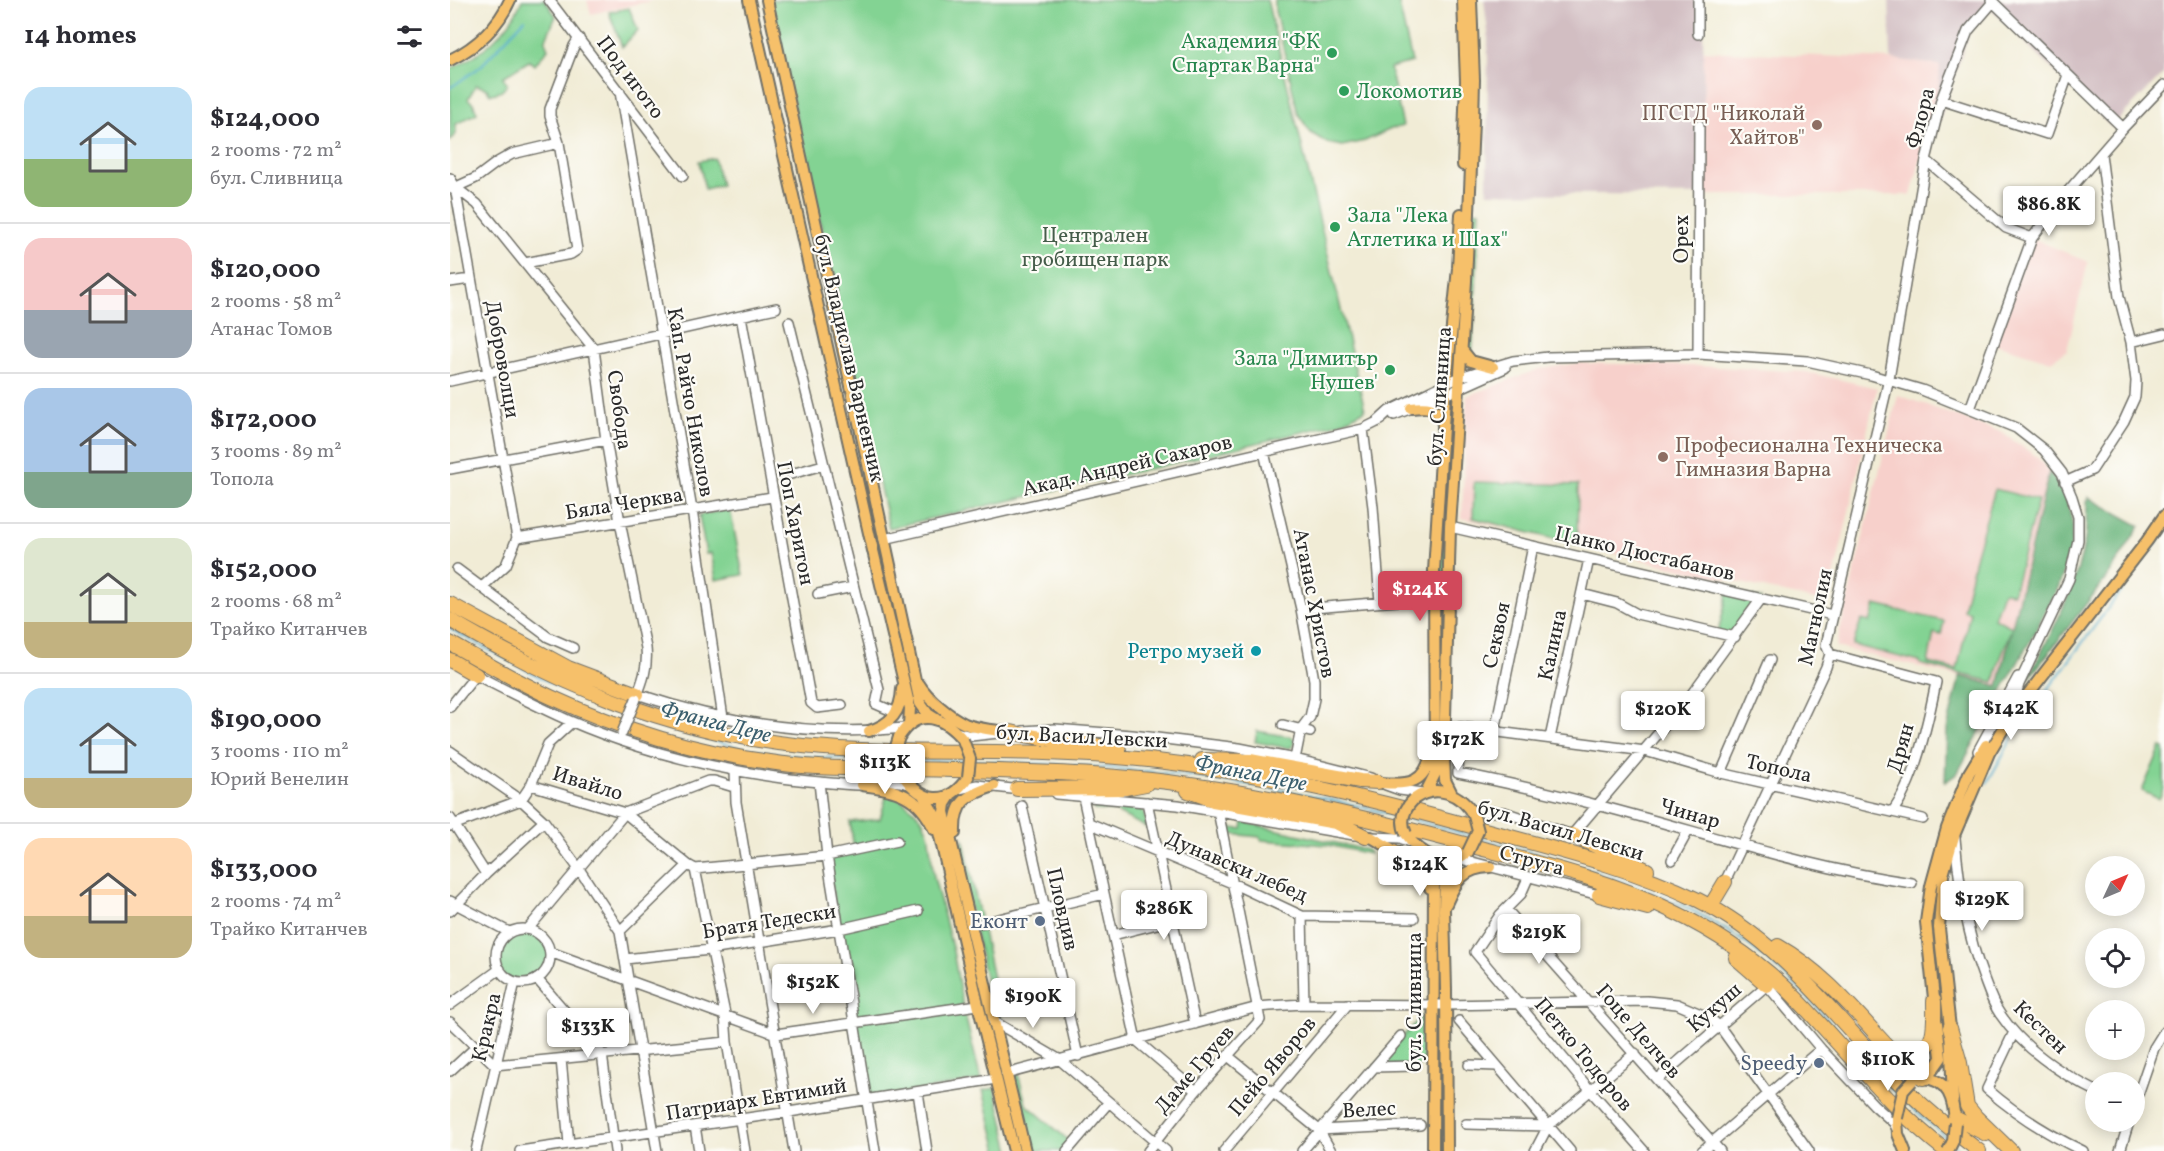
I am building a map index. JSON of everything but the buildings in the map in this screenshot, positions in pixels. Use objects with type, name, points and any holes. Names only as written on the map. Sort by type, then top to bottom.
[{"type":"highway","points":[[450,604],[568,668],[636,697]]},
{"type":"highway","name":"бул. Васил Левски","points":[[450,620],[516,657],[582,689],[652,715],[731,735],[760,741],[823,747],[1069,754],[1162,761],[1278,779],[1386,803],[1605,862],[1651,879],[1711,907],[1760,941],[1792,967],[1818,993],[1907,1091],[1934,1116],[1979,1151]]},
{"type":"highway","name":"бул. Васил Левски","points":[[450,643],[530,687],[578,709],[642,732],[722,754],[808,766],[1040,772],[1164,782],[1294,802],[1387,823],[1583,876],[1637,896],[1688,919],[1743,954],[1779,982],[1884,1094],[1947,1151]]},
{"type":"highway","points":[[450,660],[476,675]]},
{"type":"highway","points":[[1009,732],[1037,738],[1093,744],[1162,761],[1243,760],[1360,781],[1380,782]]},
{"type":"highway","points":[[1017,789],[1125,788],[1164,782],[1212,800],[1336,822],[1368,837]]},
{"type":"highway","points":[[1572,835],[1631,861],[1790,953],[1852,1006],[1908,1069],[1921,1079]]},
{"type":"highway","points":[[1711,907],[1725,882]]},
{"type":"highway","points":[[1599,896],[1688,919]]},
{"type":"highway","points":[[1701,926],[1767,985]]},
{"type":"highway","points":[[1889,1048],[1901,1054],[1911,1054],[1929,1044],[1933,1035],[1934,1001]]},
{"type":"highway","points":[[1950,1028],[1960,1063],[1967,1106],[2007,1148]]},
{"type":"highway","points":[[1955,1120],[2007,1148]]},
{"type":"main road","points":[[450,60],[482,39],[497,23],[510,0]]},
{"type":"main road","name":"бул. Владислав Варненчик","points":[[749,0],[908,675],[922,707],[936,719]]},
{"type":"main road","name":"бул. Владислав Варненчик","points":[[767,0],[884,539],[908,675],[910,708],[905,730]]},
{"type":"main road","name":"бул. Сливница","points":[[1452,794],[1444,773],[1441,645],[1434,598],[1445,390],[1458,268],[1464,160],[1466,81],[1463,0]]},
{"type":"main road","name":"бул. Сливница","points":[[1421,795],[1435,774],[1435,730],[1460,382],[1473,122],[1471,0]]},
{"type":"main road","points":[[1462,350],[1471,361],[1493,367]]},
{"type":"main road","points":[[1412,408],[1424,406],[1434,409],[1443,424]]},
{"type":"main road","points":[[1899,1151],[1897,1127],[1903,1091],[1921,1079],[1941,1058],[1926,922],[1939,850],[1969,773],[2014,701],[2105,588],[2164,507]]},
{"type":"main road","points":[[1947,1151],[1953,1141],[1955,1120],[1950,1028],[1939,928],[1943,875],[1955,832],[1989,753],[2011,716],[2164,516]]},
{"type":"main road","points":[[869,731],[884,725],[897,713],[908,675]]},
{"type":"main road","points":[[908,675],[928,697],[960,721],[975,727],[1009,732]]},
{"type":"main road","points":[[1014,1151],[1001,1077],[993,1021],[944,812],[945,804],[968,777],[970,759],[960,736],[947,724],[936,719],[920,719],[905,730],[894,753],[902,774],[909,784],[923,795],[935,815],[978,1005],[1001,1077],[1025,1151]]},
{"type":"main road","points":[[1380,782],[1403,784],[1420,777],[1429,763],[1435,730]]},
{"type":"main road","points":[[862,785],[894,789],[911,800],[930,820],[943,849]]},
{"type":"main road","points":[[955,858],[954,817],[957,809],[970,796],[994,786]]},
{"type":"main road","points":[[1438,790],[1452,794],[1473,813],[1478,831],[1468,852],[1455,859],[1442,860],[1426,854],[1410,839],[1403,825],[1404,814],[1421,795],[1438,790]]},
{"type":"main road","points":[[923,795],[934,798],[954,792]]},
{"type":"main road","points":[[1368,837],[1414,860],[1423,868],[1439,909]]},
{"type":"main road","name":"бул. Сливница","points":[[1426,854],[1434,875],[1439,909],[1446,1005],[1447,1151]]},
{"type":"main road","name":"бул. Сливница","points":[[1433,1151],[1434,1005],[1439,909],[1445,875],[1455,859]]},
{"type":"main road","points":[[1439,909],[1466,873],[1475,868],[1490,867]]},
{"type":"main road","points":[[1921,1079],[1941,1083],[1953,1100]]},
{"type":"main road","points":[[1897,1127],[1905,1151]]},
{"type":"street","name":"Под игото","points":[[549,0],[683,176]]},
{"type":"street","points":[[1698,0],[1698,34]]},
{"type":"street","points":[[1992,1],[2123,128]]},
{"type":"street","name":"Флора","points":[[1992,1],[1968,31],[1941,100],[1926,160],[2006,228],[2031,238]]},
{"type":"street","points":[[525,262],[570,254],[577,250],[559,143],[550,109],[579,38]]},
{"type":"street","points":[[1941,100],[2047,134],[2068,75]]},
{"type":"street","points":[[1970,409],[2031,238],[2063,197],[2164,85]]},
{"type":"street","name":"Кап. Райчо Николов","points":[[620,92],[692,510],[723,718]]},
{"type":"street","name":"Орех","points":[[1698,354],[1699,125]]},
{"type":"street","points":[[452,185],[476,178],[512,154],[559,143]]},
{"type":"street","points":[[2065,482],[2092,470],[2124,422],[2134,402],[2136,381],[2131,342],[2119,297],[2101,154]]},
{"type":"street","name":"Магнолия","points":[[1725,882],[1769,784],[1826,667],[1830,654],[1826,645],[1888,380],[1926,160]]},
{"type":"street","name":"Свобода","points":[[452,185],[477,204],[594,349],[620,522],[646,648],[647,661],[636,697]]},
{"type":"street","name":"Доброволци","points":[[452,185],[517,538]]},
{"type":"street","points":[[450,282],[470,279]]},
{"type":"street","points":[[450,381],[776,308]]},
{"type":"street","name":"Поп Харитон","points":[[741,316],[811,703],[816,708],[842,705]]},
{"type":"street","points":[[789,322],[879,690],[876,704],[892,711]]},
{"type":"street","points":[[2131,342],[2164,334]]},
{"type":"street","name":"Акад. Андрей Сахаров","points":[[884,539],[1363,429],[1412,408],[1493,367],[1527,359],[1698,354],[1807,361],[1888,380],[1970,409],[2016,428],[2055,462],[2078,517],[2078,540],[2069,579],[2033,655]]},
{"type":"street","name":"Акад. Андрей Сахаров","points":[[1460,382],[1527,359]]},
{"type":"street","name":"Акад. Андрей Сахаров","points":[[1377,422],[1389,411],[1445,390]]},
{"type":"street","points":[[1363,429],[1373,507],[1380,602]]},
{"type":"street","points":[[450,469],[606,440]]},
{"type":"street","name":"Атанас Христов","points":[[1264,452],[1301,609],[1314,680],[1314,699],[1310,717],[1295,759]]},
{"type":"street","points":[[791,474],[823,465]]},
{"type":"street","name":"Бяла Черква","points":[[517,538],[772,497]]},
{"type":"street","name":"Цанко Дюстабанов","points":[[1450,527],[1832,615]]},
{"type":"street","points":[[482,587],[506,565],[517,538]]},
{"type":"street","name":"Секвоя","points":[[1495,730],[1533,546]]},
{"type":"street","name":"Калина","points":[[1550,738],[1589,559]]},
{"type":"street","points":[[457,569],[548,637],[573,648]]},
{"type":"street","points":[[818,594],[853,587]]},
{"type":"street","points":[[1582,594],[1617,603],[1637,614],[1735,637]]},
{"type":"street","points":[[1301,609],[1434,598]]},
{"type":"street","points":[[1473,813],[1504,812],[1572,835],[1691,695],[1761,599]]},
{"type":"street","name":"Дрян","points":[[1830,654],[1936,682],[1910,779],[1903,798],[1892,812]]},
{"type":"street","points":[[2011,716],[2019,684],[2033,655]]},
{"type":"street","points":[[1969,773],[2010,689],[2033,655]]},
{"type":"street","points":[[1721,773],[1770,660]]},
{"type":"street","points":[[450,707],[476,675],[572,722],[621,736],[661,752],[735,770],[819,782],[862,785],[895,780],[909,784]]},
{"type":"street","points":[[621,736],[636,697],[723,718],[783,728],[905,730]]},
{"type":"street","points":[[486,874],[451,822],[521,800],[531,785],[548,744],[572,722]]},
{"type":"street","points":[[1283,725],[1306,731]]},
{"type":"street","name":"Топола","points":[[1458,773],[1460,727],[1495,730],[1645,751],[1721,773],[1923,819]]},
{"type":"street","points":[[960,736],[1055,729],[1132,735],[1239,748],[1359,774],[1400,790],[1421,795]]},
{"type":"street","points":[[450,752],[521,800],[544,821],[620,931],[657,1151]]},
{"type":"street","points":[[735,770],[734,787],[794,1151]]},
{"type":"street","name":"Чинар","points":[[1458,773],[1597,805],[1742,847],[1830,869],[1912,883]]},
{"type":"street","points":[[528,929],[625,813],[708,781],[734,787]]},
{"type":"street","points":[[819,782],[827,856],[875,1151]]},
{"type":"street","name":"Ивайло","points":[[531,785],[625,813],[691,867]]},
{"type":"street","points":[[954,792],[971,785],[994,786],[1218,811],[1368,837],[1410,839]]},
{"type":"street","points":[[1083,797],[1136,1040],[1196,1092]]},
{"type":"street","points":[[1147,802],[1195,1024]]},
{"type":"street","name":"Пловдив","points":[[1022,806],[1043,909],[1078,1056]]},
{"type":"street","points":[[1218,811],[1258,1007]]},
{"type":"street","points":[[509,932],[498,945],[496,954],[500,969],[504,975],[515,982],[524,983],[537,979],[547,970],[550,961],[550,952],[543,937],[528,929],[509,932],[452,906],[544,821]]},
{"type":"street","name":"Дунавски лебед","points":[[1089,823],[1232,883],[1302,916],[1414,918]]},
{"type":"street","points":[[1672,860],[1688,831]]},
{"type":"street","name":"Кестен","points":[[1955,832],[1958,880],[1969,932],[1989,992],[1999,1013],[2014,1032],[2050,1063],[2085,1084]]},
{"type":"street","points":[[620,931],[691,867],[827,856],[897,841]]},
{"type":"street","name":"Струга","points":[[1455,859],[1599,896]]},
{"type":"street","points":[[691,867],[725,1014],[727,1042],[745,1151]]},
{"type":"street","points":[[1506,909],[1521,894],[1528,878]]},
{"type":"street","points":[[982,923],[1104,894]]},
{"type":"street","name":"Петко Тодоров","points":[[1506,909],[1475,952],[1644,1151]]},
{"type":"street","name":"Гоце Делчев","points":[[1506,909],[1720,1151]]},
{"type":"street","name":"Братя Тедески","points":[[625,959],[710,950],[840,929],[918,911]]},
{"type":"street","points":[[1302,916],[1304,1004]]},
{"type":"street","points":[[1113,934],[1173,920]]},
{"type":"street","points":[[550,952],[776,1034],[978,1005]]},
{"type":"street","points":[[450,1005],[500,969]]},
{"type":"street","points":[[537,979],[602,1054],[615,1151]]},
{"type":"street","name":"Кракра","points":[[476,1151],[515,982]]},
{"type":"street","points":[[1767,985],[1821,1049],[1897,1127]]},
{"type":"street","name":"Кукуш","points":[[1658,1079],[1767,985]]},
{"type":"street","name":"Патриарх Евтимий","points":[[520,1151],[565,1147],[613,1137],[867,1100],[1001,1077],[1258,1007],[1304,1004],[1446,1005],[1517,1002],[1647,1002],[1677,1004],[1699,1012],[1720,1026]]},
{"type":"street","name":"Пейо Яворов","points":[[1224,1151],[1348,1004]]},
{"type":"street","name":"Даме Груев","points":[[1148,1151],[1196,1092],[1260,1020],[1258,1007]]},
{"type":"street","points":[[993,1021],[1060,1060],[1166,1151]]},
{"type":"street","points":[[1459,1021],[1570,1151]]},
{"type":"street","points":[[450,1022],[495,1065],[727,1042]]},
{"type":"street","points":[[1720,1026],[1809,1151]]},
{"type":"street","points":[[2014,1032],[1987,1089],[2014,1112],[2051,1136],[2083,1151]]},
{"type":"street","points":[[2145,1074],[2154,1048],[2164,1032]]},
{"type":"street","points":[[1302,1151],[1401,1036]]},
{"type":"street","points":[[450,1071],[476,1047]]},
{"type":"street","points":[[1702,1151],[1821,1049]]},
{"type":"street","points":[[1535,1151],[1548,1126],[1635,1053]]},
{"type":"street","points":[[1228,1056],[1319,1130],[1330,1151]]},
{"type":"street","points":[[561,1059],[565,1147]]},
{"type":"street","points":[[1469,1065],[1497,1066]]},
{"type":"street","points":[[1374,1067],[1414,1066]]},
{"type":"street","points":[[918,1092],[927,1151]]},
{"type":"street","points":[[1066,1151],[1109,1102]]},
{"type":"street","points":[[1466,1124],[1548,1126]]},
{"type":"street","name":"Велес","points":[[1319,1130],[1420,1125]]},
{"type":"street","points":[[695,1126],[699,1151]]},
{"type":"street","points":[[2120,1151],[2126,1132]]},
{"type":"shaded area","points":[[587,0],[655,0],[591,14]]},
{"type":"shaded area","points":[[1484,0],[1703,0],[1704,195],[1487,193],[1488,32]]},
{"type":"shaded area","points":[[1889,0],[2164,0],[2164,73],[2111,127],[1991,9],[1969,33],[1934,137],[1940,65],[1891,59]]},
{"type":"shaded area","name":"ПГСГД \"Николай Хайтов\"","points":[[1703,51],[1891,59],[1940,65],[1939,91],[1911,195],[1704,195]]},
{"type":"shaded area","points":[[2032,238],[2088,262],[2067,350],[2051,361],[1993,343]]},
{"type":"shaded area","name":"Професионална Техническа Гимназия Варна","points":[[1580,363],[1806,372],[1877,388],[1828,603],[1462,518],[1467,396],[1539,369]]},
{"type":"shaded area","points":[[1898,395],[2001,432],[2037,457],[2049,472],[1998,686],[1836,647]]},
{"type":"green space","points":[[522,0],[545,0],[556,16],[545,41],[548,49],[535,65],[529,61],[503,77],[507,84],[500,92],[490,94],[487,89],[476,85],[468,99],[473,103],[477,113],[456,124],[456,134],[450,141],[450,69],[483,50],[493,41],[510,22]]},
{"type":"green space","name":"Централен гробищен парк","points":[[770,0],[1267,0],[1365,410],[1340,423],[889,528]]},
{"type":"green space","name":"Локомотив","points":[[1275,0],[1398,0],[1412,62],[1390,68],[1403,126],[1365,141],[1342,146],[1327,143],[1311,133],[1298,114],[1275,11]]},
{"type":"green space","points":[[629,8],[638,30],[622,47],[609,12]]},
{"type":"green space","points":[[714,158],[721,185],[705,189],[699,161]]},
{"type":"green space","points":[[1472,210],[1480,211],[1472,359],[1464,355],[1466,281],[1474,271],[1471,265]]},
{"type":"green space","points":[[1444,413],[1458,416],[1447,645],[1435,645]]},
{"type":"green space","points":[[2049,472],[2065,491],[2073,526],[2070,554],[2058,588],[2029,643],[1957,774],[1945,782],[1947,729],[1960,676],[1998,686]]},
{"type":"green space","points":[[1474,482],[1578,485],[1577,545],[1473,518]]},
{"type":"green space","points":[[1995,489],[2038,500],[2013,593],[2003,592],[1994,618],[2012,627],[1994,682],[1853,645],[1861,620],[1870,622],[1875,605],[1944,621],[1941,635],[1934,633],[1928,663],[1957,670],[1970,612],[1963,610]]},
{"type":"green space","points":[[2088,497],[2140,526],[2110,573],[2027,681],[2060,614],[2080,562],[2085,538]]},
{"type":"green space","points":[[730,509],[743,575],[716,580],[711,553],[706,554],[699,515]]},
{"type":"green space","points":[[1728,591],[1761,599],[1735,637],[1718,633]]},
{"type":"green space","points":[[1257,731],[1292,737],[1295,742],[1292,747],[1288,748],[1255,742]]},
{"type":"green space","points":[[2161,747],[2164,748],[2164,788],[2159,799],[2142,791]]},
{"type":"green space","points":[[887,794],[897,797],[914,810],[928,832],[934,877],[953,951],[963,1007],[981,1080],[867,1100],[827,856],[854,850],[850,822],[880,819]]},
{"type":"green space","points":[[1094,806],[1142,809],[1147,828],[1114,811],[1094,810]]},
{"type":"green space","points":[[1243,822],[1367,850],[1370,854],[1328,845],[1261,840],[1260,837],[1230,834],[1229,828],[1242,829]]},
{"type":"green space","points":[[963,837],[1002,1021],[992,1009],[959,856]]},
{"type":"green space","points":[[523,929],[533,931],[542,937],[548,946],[550,956],[548,966],[542,975],[533,981],[523,983],[513,981],[504,975],[498,966],[496,956],[498,946],[504,937],[513,931]]},
{"type":"green space","points":[[1425,1013],[1424,1065],[1374,1067]]},
{"type":"green space","points":[[1018,1074],[1026,1104],[1073,1144],[1067,1151],[1030,1151],[1018,1115],[1009,1076]]},
{"type":"green space","points":[[995,1088],[1010,1151],[998,1151],[983,1090]]},
{"type":"waterway","points":[[450,88],[480,67],[525,19]]},
{"type":"waterway","points":[[1987,783],[2014,735],[2164,533]]},
{"type":"waterway","name":"Франга Дере","points":[[450,629],[554,685],[626,714]]},
{"type":"waterway","name":"Франга Дере","points":[[631,715],[713,741],[764,752],[812,757],[893,759]]},
{"type":"waterway","name":"Франга Дере","points":[[902,760],[965,761]]},
{"type":"waterway","name":"Франга Дере","points":[[974,761],[1136,770],[1243,783],[1401,817]]},
{"type":"waterway","name":"Франга Дере","points":[[1407,818],[1471,836]]},
{"type":"waterway","name":"Франга Дере","points":[[1479,838],[1594,871],[1668,899],[1703,916],[1737,937],[1769,961],[1819,1010],[1898,1095]]},
{"type":"waterway","name":"Франга Дере","points":[[1905,1101],[1950,1141]]},
{"type":"waterway","name":"Франга Дере","points":[[1954,1145],[1962,1151]]},
{"type":"place","name":"Академия \"ФК Спартак Варна\"","points":[[1332,53]]},
{"type":"place","name":"Локомотив","points":[[1344,91]]},
{"type":"place","name":"ПГСГД \"Николай Хайтов\"","points":[[1817,125]]},
{"type":"place","name":"Зала \"Лека Атлетика и Шах\"","points":[[1335,227]]},
{"type":"place","name":"Зала \"Димитър Нушев'","points":[[1390,370]]},
{"type":"place","name":"Професионална Техническа Гимназия Варна","points":[[1663,457]]},
{"type":"place","name":"Ретро музей","points":[[1256,651]]},
{"type":"place","name":"Еконт","points":[[1040,921]]},
{"type":"place","name":"Speedy","points":[[1819,1063]]}]
